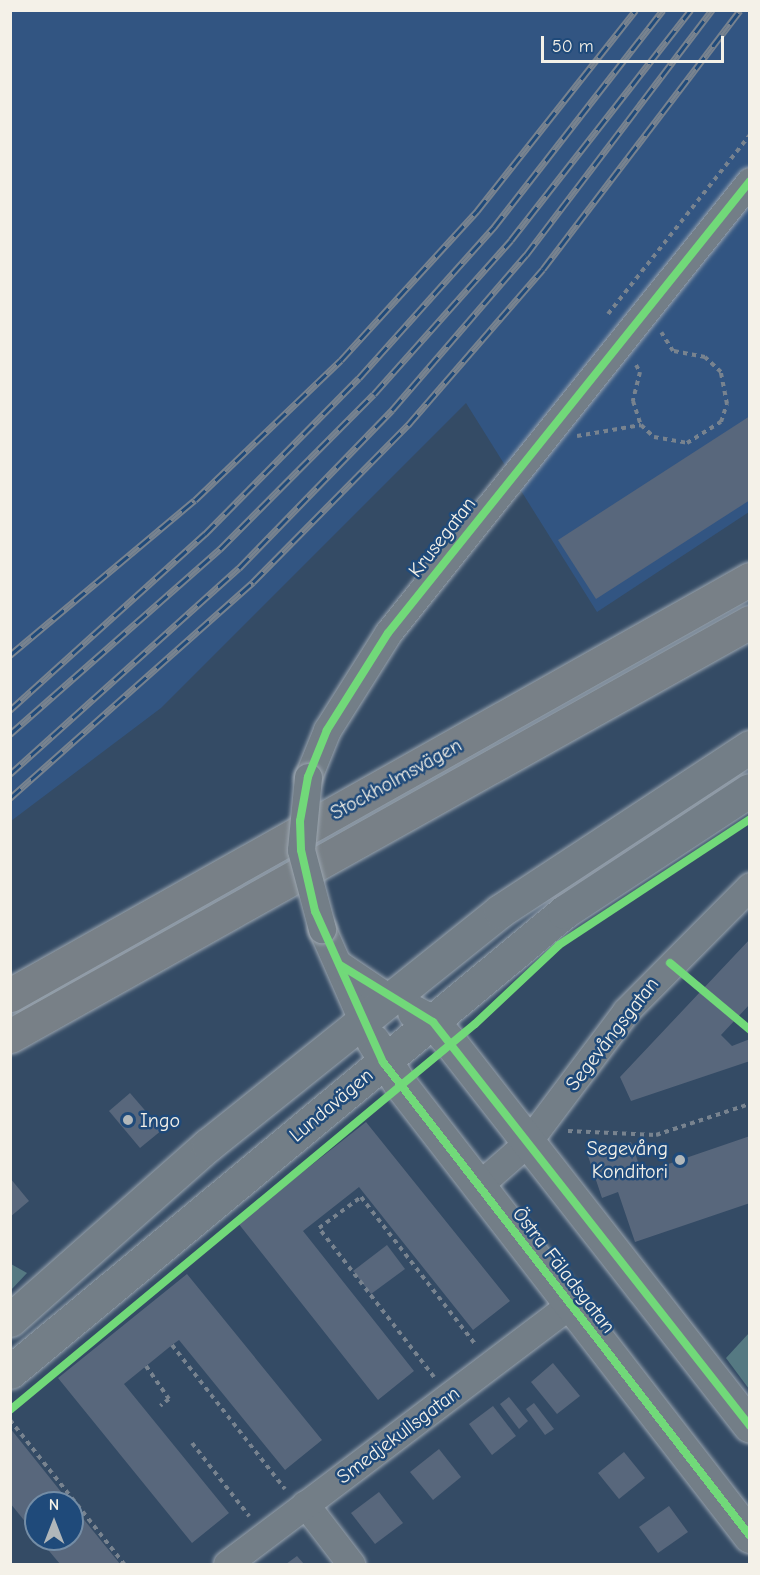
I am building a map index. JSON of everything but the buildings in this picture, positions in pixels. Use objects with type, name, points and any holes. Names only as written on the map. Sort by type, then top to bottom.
[{"type":"highway","name":"Stockholmsvägen","points":[[10,995],[750,579]]},
{"type":"highway","name":"Stockholmsvägen","points":[[10,1036],[750,622]]},
{"type":"main road","points":[[10,1320],[208,1145],[500,911],[750,747]]},
{"type":"main road","name":"Lundavägen","points":[[10,1372],[564,912],[750,790]]},
{"type":"main road","points":[[389,998],[433,1022],[541,1136],[750,1426]]},
{"type":"main road","name":"Östra Fäladsgatan","points":[[362,1020],[383,1062],[750,1536]]},
{"type":"street","name":"Krusegatan","points":[[362,1020],[340,965],[322,929],[301,850],[308,777],[327,730],[388,633],[750,181]]},
{"type":"street","name":"Segevångsgatan","points":[[478,1186],[541,1136],[626,1011],[750,886]]},
{"type":"street","name":"Krusegatan","points":[[340,965],[389,998]]},
{"type":"street","name":"Smedjekullsgatan","points":[[227,1564],[570,1305]]},
{"type":"street","points":[[303,1506],[351,1564]]},
{"type":"path","points":[[603,320],[750,135]]},
{"type":"path","points":[[631,358],[640,372],[633,401],[641,425],[666,442],[687,443],[721,422],[727,404],[725,383],[715,364],[693,352],[673,351],[655,328]]},
{"type":"path","points":[[567,438],[641,425]]},
{"type":"path","points":[[541,1136],[656,1135],[750,1104]]},
{"type":"path","points":[[450,1396],[319,1228],[361,1197],[492,1365]]},
{"type":"path","points":[[172,1345],[303,1506]]},
{"type":"path","points":[[146,1366],[169,1399],[160,1406]]},
{"type":"path","points":[[10,1420],[124,1564]]},
{"type":"path","points":[[192,1443],[264,1536]]},
{"type":"shaded area","points":[[11,11],[749,11],[749,512],[597,612],[466,403],[161,708],[11,821]]},
{"type":"green space","points":[[10,1264],[27,1273],[11,1290]]},
{"type":"green space","points":[[749,1333],[749,1389],[726,1358]]},
{"type":"railway","points":[[10,655],[195,500],[341,360],[477,211],[636,10]]},
{"type":"railway","points":[[10,710],[205,534],[359,378],[494,227],[663,10]]},
{"type":"railway","points":[[10,734],[220,549],[374,394],[511,240],[691,10]]},
{"type":"railway","points":[[10,774],[239,568],[392,410],[526,255],[712,10]]},
{"type":"railway","points":[[10,798],[253,582],[408,425],[543,269],[740,10]]},
{"type":"cycle path","points":[[750,181],[388,633],[327,730],[308,777],[300,821],[301,850],[315,911],[383,1062],[750,1536]]},
{"type":"cycle path","points":[[10,1410],[475,1024],[559,945],[750,819]]},
{"type":"cycle path","points":[[670,963],[750,1030]]},
{"type":"cycle path","points":[[340,965],[433,1022],[750,1426]]},
{"type":"place","name":"Ingo","points":[[128,1120]]},
{"type":"place","name":"Segevång Konditori","points":[[680,1160]]}]
